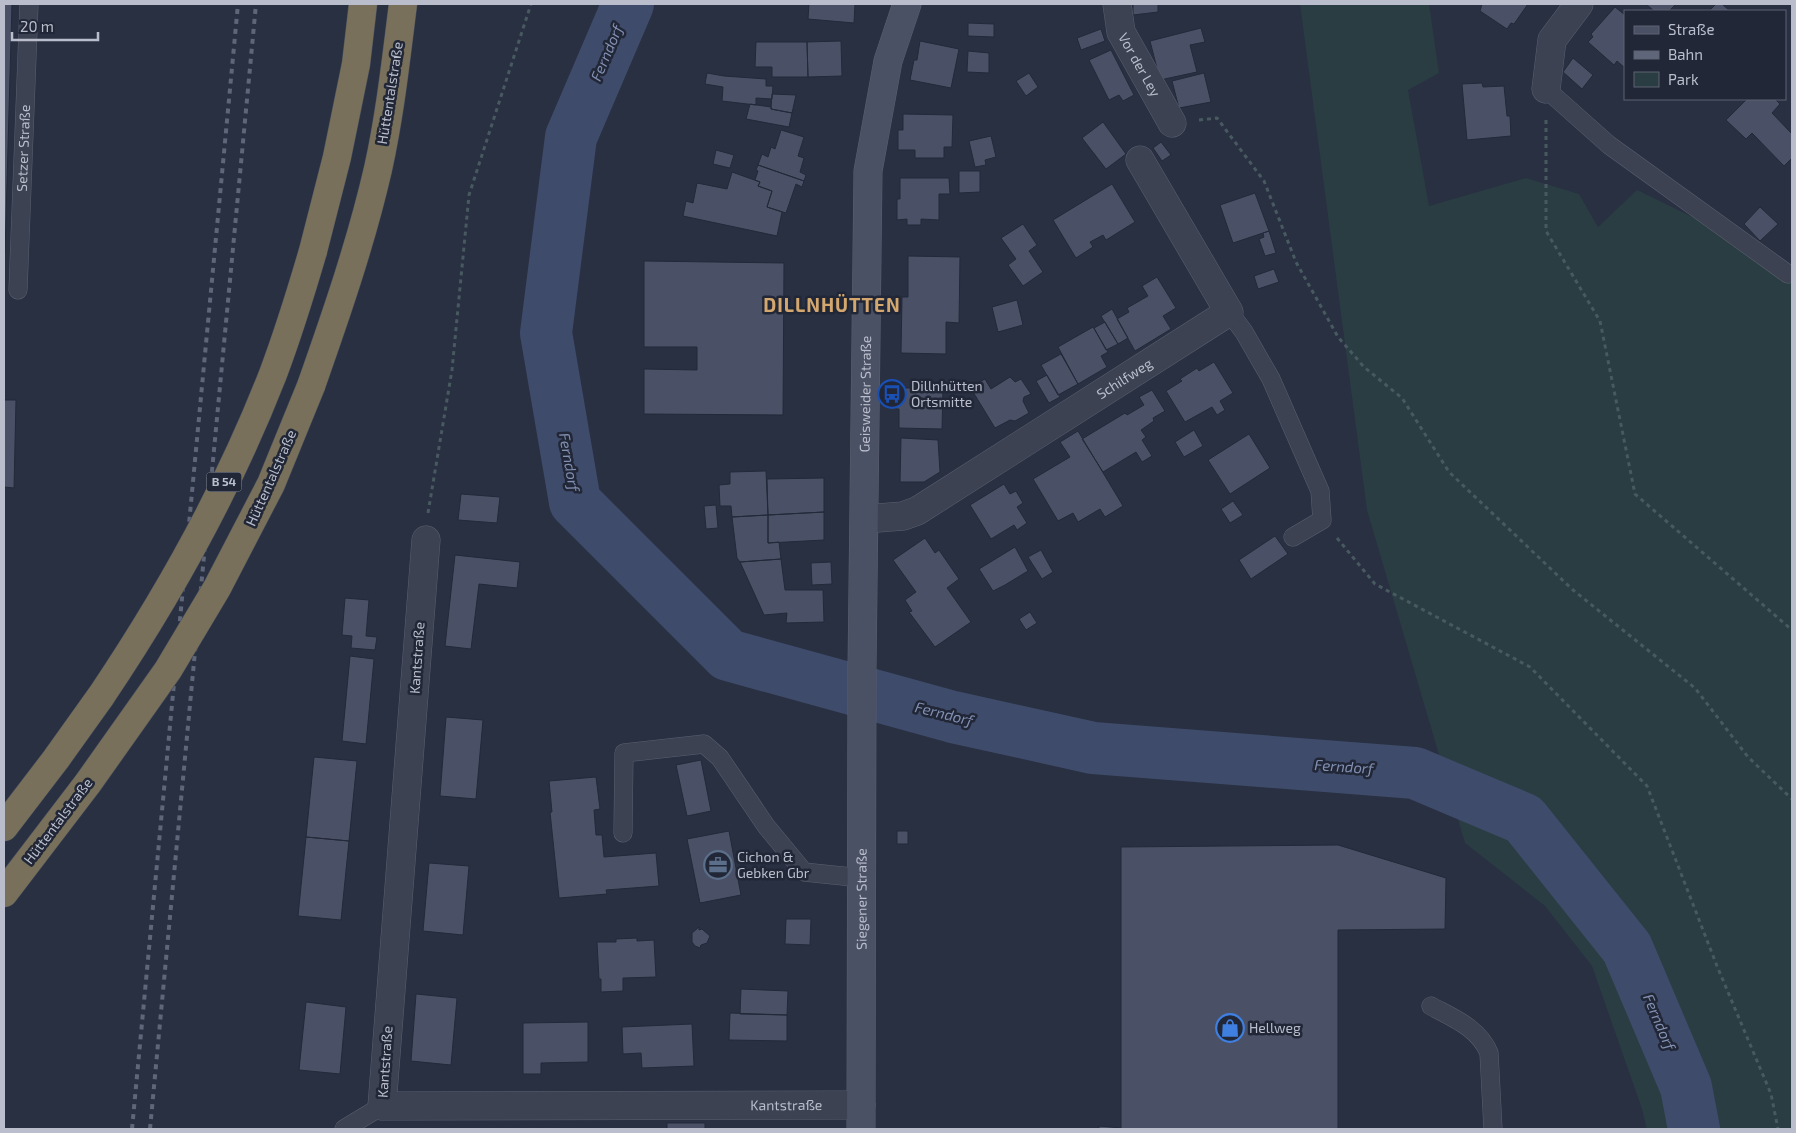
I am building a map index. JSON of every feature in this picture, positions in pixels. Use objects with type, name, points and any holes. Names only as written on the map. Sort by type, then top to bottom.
[{"type":"highway","name":"B 54","points":[[4,827],[101,696],[136,642],[182,567],[234,464],[272,376],[291,325],[313,251],[339,148],[356,64],[363,4]]},
{"type":"highway","name":"Hüttentalstraße","points":[[4,893],[88,783],[168,670],[217,588],[270,484],[310,386],[352,266],[378,168],[404,4]]},
{"type":"main road","name":"Geisweider Straße","points":[[862,669],[868,171],[888,61],[907,4]]},
{"type":"main road","name":"Siegener Straße","points":[[861,1117],[862,669]]},
{"type":"street","name":"Vor der Ley","points":[[1118,4],[1121,32],[1172,123]]},
{"type":"street","points":[[1546,89],[1552,40],[1579,4]]},
{"type":"street","points":[[1140,160],[1229,312]]},
{"type":"street","name":"Schilfweg","points":[[865,519],[896,517],[916,511],[1229,312]]},
{"type":"street","name":"Kantstraße","points":[[426,540],[382,1106],[861,1117]]},
{"type":"lane","name":"Setzer Straße","points":[[18,290],[29,4]]},
{"type":"lane","points":[[1546,89],[1609,145],[1788,274]]},
{"type":"lane","points":[[1229,312],[1244,332],[1271,380],[1320,491],[1322,520],[1293,538]]},
{"type":"lane","points":[[623,833],[624,753],[704,744],[720,758],[766,826],[804,872],[862,878]]},
{"type":"lane","points":[[1430,1006],[1465,1025],[1485,1043],[1489,1053],[1493,1129]]},
{"type":"lane","points":[[344,1129],[382,1106]]},
{"type":"path","points":[[426,540],[428,504],[452,370],[469,195],[531,4]]},
{"type":"path","points":[[1546,89],[1546,231],[1600,321],[1635,494],[1792,630]]},
{"type":"path","points":[[1172,123],[1218,118],[1264,181],[1296,262],[1338,337],[1364,368],[1402,398],[1449,472],[1573,590],[1695,688],[1748,757],[1792,799]]},
{"type":"path","points":[[1322,520],[1375,584],[1530,667],[1647,786],[1717,966],[1771,1094],[1778,1129]]},
{"type":"green space","points":[[1300,4],[1429,4],[1439,73],[1408,90],[1429,206],[1526,178],[1579,194],[1598,227],[1637,190],[1779,259],[1792,270],[1792,1129],[1647,1129],[1642,1109],[1592,966],[1545,906],[1465,843],[1367,510]]},
{"type":"building","points":[[4,4],[12,4],[5,254],[4,254]]},
{"type":"building","points":[[809,4],[855,4],[854,23],[808,19]]},
{"type":"building","points":[[1133,4],[1158,4],[1158,12],[1133,15]]},
{"type":"building","points":[[1482,4],[1528,4],[1514,24],[1511,23],[1507,29],[1480,11]]},
{"type":"building","points":[[1646,4],[1676,4],[1670,10],[1653,10]]},
{"type":"building","points":[[1716,4],[1722,4],[1729,10],[1710,10]]},
{"type":"building","points":[[1615,7],[1624,14],[1624,67],[1617,61],[1614,65],[1588,42],[1593,37],[1591,34]]},
{"type":"building","points":[[968,23],[994,24],[994,37],[968,36]]},
{"type":"building","points":[[1201,28],[1205,42],[1190,45],[1197,72],[1160,80],[1150,41]]},
{"type":"building","points":[[1101,29],[1105,41],[1081,50],[1077,38]]},
{"type":"building","points":[[841,41],[842,76],[808,77],[807,42]]},
{"type":"building","points":[[920,41],[959,49],[951,88],[910,80],[914,60],[917,60]]},
{"type":"building","points":[[756,42],[807,42],[808,77],[772,77],[772,67],[755,67]]},
{"type":"building","points":[[1111,50],[1134,95],[1123,101],[1119,95],[1109,100],[1089,60]]},
{"type":"building","points":[[968,51],[989,53],[989,73],[967,72]]},
{"type":"building","points":[[1573,58],[1593,75],[1582,89],[1563,72]]},
{"type":"building","points":[[707,73],[766,79],[766,86],[773,86],[772,99],[756,98],[756,105],[722,101],[723,87],[705,84]]},
{"type":"building","points":[[1029,73],[1038,87],[1026,96],[1016,81]]},
{"type":"building","points":[[1204,73],[1211,102],[1179,108],[1172,81]]},
{"type":"building","points":[[1482,83],[1483,87],[1504,86],[1507,116],[1510,116],[1511,136],[1467,140],[1462,84]]},
{"type":"building","points":[[772,94],[796,95],[792,113],[771,109]]},
{"type":"building","points":[[1746,100],[1776,100],[1780,104],[1772,113],[1792,134],[1792,158],[1784,166],[1752,133],[1746,139],[1726,120]]},
{"type":"building","points":[[750,104],[792,113],[789,127],[746,119]]},
{"type":"building","points":[[903,114],[953,115],[952,147],[944,147],[944,158],[915,158],[915,150],[898,150],[898,130],[903,130]]},
{"type":"building","points":[[1103,122],[1126,154],[1106,169],[1082,138]]},
{"type":"building","points":[[781,130],[804,137],[798,156],[804,158],[800,172],[806,175],[804,181],[758,165],[762,154],[768,157],[771,147],[775,149]]},
{"type":"building","points":[[991,136],[996,157],[985,160],[986,165],[975,167],[969,141]]},
{"type":"building","points":[[1161,142],[1171,155],[1162,161],[1153,148]]},
{"type":"building","points":[[716,150],[734,155],[730,168],[713,164]]},
{"type":"building","points":[[758,165],[804,181],[802,187],[796,184],[786,213],[767,207],[772,191],[758,186],[760,182],[755,180]]},
{"type":"building","points":[[959,171],[980,171],[980,192],[959,193]]},
{"type":"building","points":[[732,172],[760,182],[758,186],[772,191],[767,207],[782,212],[777,236],[683,216],[686,201],[693,203],[697,183],[727,189]]},
{"type":"building","points":[[900,178],[949,178],[950,194],[939,194],[939,220],[921,219],[921,225],[907,225],[907,219],[897,220]]},
{"type":"building","points":[[1112,184],[1135,222],[1106,240],[1103,235],[1090,242],[1093,247],[1076,258],[1053,220]]},
{"type":"building","points":[[1255,193],[1269,231],[1233,243],[1220,205]]},
{"type":"building","points":[[1760,207],[1778,224],[1760,241],[1744,224]]},
{"type":"building","points":[[1023,224],[1037,245],[1029,251],[1043,272],[1023,286],[1008,265],[1016,259],[1001,238]]},
{"type":"building","points":[[1269,231],[1276,253],[1265,256],[1259,239],[1264,237],[1263,233]]},
{"type":"building","points":[[908,256],[960,257],[959,323],[946,322],[946,354],[901,353],[902,297],[908,297]]},
{"type":"building","points":[[644,261],[784,263],[783,415],[644,414],[644,369],[697,370],[697,347],[644,347]]},
{"type":"building","points":[[1274,269],[1279,282],[1258,289],[1254,276]]},
{"type":"building","points":[[1157,277],[1176,308],[1163,316],[1171,329],[1135,351],[1117,319],[1129,312],[1127,308],[1148,296],[1142,286]]},
{"type":"building","points":[[1017,300],[1023,325],[998,332],[992,307]]},
{"type":"building","points":[[1112,309],[1128,338],[1118,344],[1101,316]]},
{"type":"building","points":[[1105,322],[1118,344],[1106,350],[1094,328]]},
{"type":"building","points":[[1093,327],[1108,352],[1101,356],[1107,367],[1078,384],[1058,347]]},
{"type":"building","points":[[1061,354],[1078,384],[1058,395],[1041,365]]},
{"type":"building","points":[[1214,362],[1233,393],[1220,401],[1225,410],[1217,415],[1212,407],[1185,422],[1166,391],[1182,381],[1180,379],[1197,368],[1199,371]]},
{"type":"building","points":[[1047,375],[1060,397],[1049,403],[1036,381]]},
{"type":"building","points":[[1010,377],[1015,382],[1021,379],[1031,394],[1024,397],[1023,401],[1029,413],[1015,421],[1010,420],[995,428],[970,387],[985,379],[991,389]]},
{"type":"building","points":[[896,388],[943,388],[942,429],[899,428],[899,409],[896,409]]},
{"type":"building","points":[[1152,390],[1165,411],[1153,418],[1154,421],[1141,430],[1146,437],[1142,440],[1152,456],[1142,462],[1136,452],[1103,472],[1082,439],[1125,413],[1127,415],[1144,405],[1139,397]]},
{"type":"building","points":[[4,400],[16,400],[14,488],[4,487]]},
{"type":"building","points":[[1194,430],[1203,446],[1184,457],[1175,442]]},
{"type":"building","points":[[1078,431],[1123,506],[1105,517],[1100,509],[1078,522],[1073,513],[1058,521],[1033,479],[1070,457],[1060,442]]},
{"type":"building","points":[[1249,434],[1270,468],[1230,494],[1208,460]]},
{"type":"building","points":[[901,438],[938,440],[940,472],[924,482],[900,482]]},
{"type":"building","points":[[766,471],[768,515],[732,517],[731,506],[720,506],[719,485],[730,484],[730,472]]},
{"type":"building","points":[[824,478],[824,512],[768,515],[767,479]]},
{"type":"building","points":[[1004,484],[1010,494],[1016,491],[1023,503],[1017,507],[1027,523],[1017,530],[1014,525],[991,539],[970,505]]},
{"type":"building","points":[[461,494],[500,497],[497,523],[458,520]]},
{"type":"building","points":[[1233,501],[1243,515],[1230,523],[1221,509]]},
{"type":"building","points":[[716,505],[718,528],[706,529],[704,506]]},
{"type":"building","points":[[824,512],[824,540],[768,543],[768,515]]},
{"type":"building","points":[[768,515],[768,543],[779,542],[781,559],[740,562],[737,558],[732,517]]},
{"type":"building","points":[[1275,536],[1288,554],[1251,579],[1239,560]]},
{"type":"building","points":[[925,538],[935,553],[939,550],[959,579],[947,588],[971,622],[935,647],[909,612],[912,611],[905,600],[916,592],[893,560]]},
{"type":"building","points":[[1015,547],[1028,571],[993,591],[979,569]]},
{"type":"building","points":[[1041,550],[1053,572],[1042,579],[1028,557]]},
{"type":"building","points":[[455,555],[520,562],[517,588],[479,584],[471,649],[445,646]]},
{"type":"building","points":[[781,559],[785,590],[823,590],[824,622],[786,623],[787,613],[764,615],[740,562]]},
{"type":"building","points":[[831,562],[832,584],[812,585],[811,563]]},
{"type":"building","points":[[345,598],[369,600],[366,636],[377,637],[375,650],[351,648],[352,636],[342,635]]},
{"type":"building","points":[[1030,612],[1037,623],[1026,630],[1019,619]]},
{"type":"building","points":[[350,656],[374,659],[366,744],[342,741]]},
{"type":"building","points":[[446,717],[483,720],[476,799],[440,796]]},
{"type":"building","points":[[314,757],[357,761],[349,841],[306,837]]},
{"type":"building","points":[[701,760],[711,811],[687,816],[676,765]]},
{"type":"building","points":[[596,777],[600,809],[594,810],[596,835],[602,835],[604,857],[656,853],[659,886],[606,890],[607,894],[559,898],[550,812],[552,812],[549,781]]},
{"type":"building","points":[[729,831],[741,895],[700,903],[687,839]]},
{"type":"building","points":[[897,831],[908,831],[908,844],[897,844]]},
{"type":"building","points":[[306,837],[349,841],[341,920],[298,916]]},
{"type":"building","name":"Hellweg","points":[[1338,845],[1446,878],[1445,929],[1338,930],[1338,1129],[1099,1129],[1099,1126],[1121,1128],[1121,847]]},
{"type":"building","points":[[429,863],[469,866],[463,935],[423,931]]},
{"type":"building","points":[[786,919],[811,919],[810,945],[785,944]]},
{"type":"building","points":[[699,927],[699,930],[702,929],[710,936],[707,943],[701,945],[700,948],[692,942],[692,933]]},
{"type":"building","points":[[637,938],[637,941],[654,940],[656,977],[623,978],[623,991],[601,992],[597,942],[616,942],[616,939]]},
{"type":"building","points":[[741,989],[788,991],[787,1015],[740,1014]]},
{"type":"building","points":[[416,994],[457,998],[451,1065],[411,1061]]},
{"type":"building","points":[[306,1002],[346,1007],[340,1074],[299,1070]]},
{"type":"building","points":[[730,1013],[787,1015],[787,1041],[729,1040]]},
{"type":"building","points":[[588,1022],[588,1062],[541,1063],[541,1074],[523,1074],[523,1023]]},
{"type":"building","points":[[692,1024],[694,1066],[642,1068],[641,1053],[623,1054],[622,1027]]},
{"type":"building","points":[[667,1123],[705,1123],[705,1129],[667,1129]]},
{"type":"waterway","name":"Ferndorf","points":[[628,4],[571,137],[546,333],[575,502],[728,655],[953,717],[1093,748],[1415,773],[1524,819],[1627,948],[1686,1087],[1694,1129]]},
{"type":"railway","points":[[132,1129],[238,4]]},
{"type":"railway","points":[[150,1129],[256,4]]},
{"type":"place","name":"Dillnhütten Ortsmitte","points":[[892,394]]},
{"type":"place","name":"Cichon & Gebken Gbr","points":[[718,865]]},
{"type":"place","name":"Hellweg","points":[[1230,1028]]},
{"type":"district","name":"DILLNHÜTTEN","points":[[832,305]]}]
